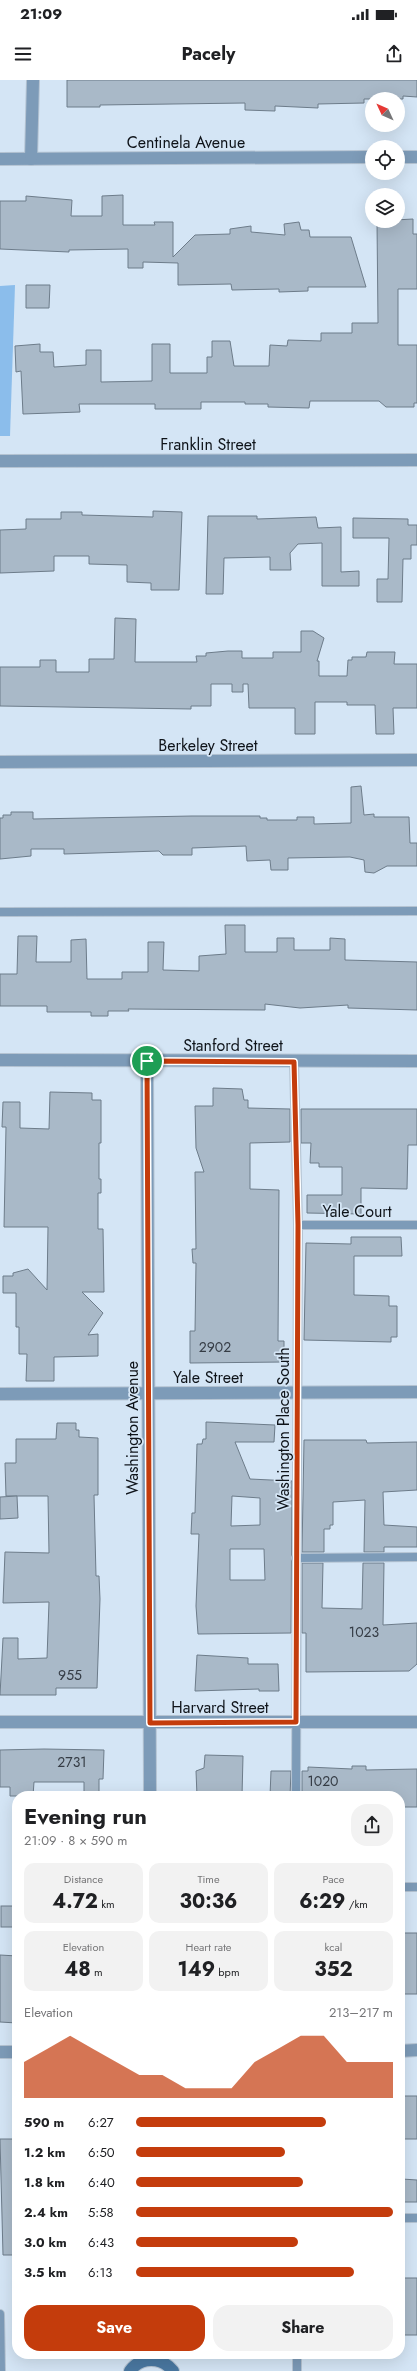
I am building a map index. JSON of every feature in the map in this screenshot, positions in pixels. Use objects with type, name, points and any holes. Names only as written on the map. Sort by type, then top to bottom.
[{"type":"street","points":[[31,159],[33,80]]},
{"type":"street","name":"Centinela Avenue","points":[[0,159],[365,157]]},
{"type":"street","points":[[405,157],[417,157]]},
{"type":"street","name":"Franklin Street","points":[[0,461],[417,460]]},
{"type":"street","name":"Berkeley Street","points":[[0,762],[417,760]]},
{"type":"street","name":"Stanford Street","points":[[0,1060],[294,1062],[417,1060]]},
{"type":"street","name":"Washington Avenue","points":[[147,1061],[150,1791]]},
{"type":"street","name":"Yale Street","points":[[0,1394],[417,1392]]},
{"type":"street","name":"Harvard Street","points":[[0,1722],[417,1722]]},
{"type":"street","points":[[405,2050],[417,2050]]},
{"type":"street","points":[[0,2052],[12,2052]]},
{"type":"street","points":[[135,2363],[150,2360],[169,2366]]},
{"type":"lane","points":[[0,912],[417,911]]},
{"type":"lane","name":"Washington Place South","points":[[294,1062],[298,1225],[296,1791]]},
{"type":"lane","name":"Yale Court","points":[[298,1225],[417,1225]]},
{"type":"lane","points":[[296,1558],[417,1557]]},
{"type":"lane","points":[[405,1886],[417,1886]]},
{"type":"lane","points":[[405,2218],[417,2218]]},
{"type":"lane","points":[[0,2314],[1,2371]]},
{"type":"lane","points":[[297,2359],[297,2371]]},
{"type":"shaded area","points":[[15,285],[10,436],[0,436],[0,286]]},
{"type":"building","points":[[67,80],[417,80],[417,97],[405,96],[405,92],[365,92],[364,103],[318,104],[318,108],[275,106],[275,111],[245,110],[245,103],[100,105],[100,107],[67,107]]},
{"type":"building","points":[[123,195],[123,225],[155,225],[154,222],[173,222],[173,257],[195,235],[230,234],[230,229],[251,226],[251,232],[285,235],[284,224],[299,222],[301,230],[309,230],[310,237],[351,237],[366,287],[308,287],[308,291],[279,292],[279,289],[232,290],[231,284],[178,285],[178,263],[143,262],[143,268],[128,268],[128,249],[69,250],[69,252],[0,249],[0,201],[26,201],[26,196],[72,200],[71,216],[102,216],[102,196]]},
{"type":"building","points":[[405,219],[413,219],[413,234],[417,234],[417,289],[398,289],[398,345],[417,345],[417,403],[414,403],[414,407],[386,407],[379,401],[310,401],[309,408],[268,407],[268,404],[245,404],[245,402],[201,402],[201,409],[155,409],[155,404],[79,404],[80,412],[23,414],[21,371],[16,372],[15,346],[40,344],[40,352],[53,352],[54,367],[86,365],[86,350],[101,350],[101,382],[152,381],[152,344],[170,344],[170,373],[207,373],[207,357],[212,357],[212,341],[230,341],[234,366],[269,366],[270,345],[287,346],[288,340],[321,341],[321,333],[352,333],[352,323],[378,323],[377,228],[405,228]]},
{"type":"building","points":[[26,285],[50,285],[49,308],[26,308]]},
{"type":"building","points":[[153,511],[182,512],[179,590],[151,590],[151,583],[127,582],[127,565],[89,564],[89,556],[54,556],[54,571],[0,573],[0,530],[26,529],[26,519],[61,519],[61,512],[82,512],[82,515],[153,517]]},
{"type":"building","points":[[208,516],[257,516],[257,519],[316,517],[318,528],[341,527],[341,572],[359,571],[359,586],[322,586],[322,543],[298,544],[290,553],[291,570],[270,570],[270,557],[224,558],[223,594],[206,594]]},
{"type":"building","points":[[353,518],[408,519],[408,525],[417,525],[417,545],[411,545],[411,559],[403,559],[402,602],[377,602],[377,579],[388,579],[389,538],[353,538]]},
{"type":"building","points":[[115,618],[136,619],[135,662],[197,662],[196,656],[206,656],[206,653],[228,651],[242,651],[242,658],[273,658],[273,652],[301,652],[301,631],[313,631],[324,638],[317,661],[319,661],[319,676],[347,676],[348,660],[352,660],[352,657],[366,657],[367,652],[395,652],[394,664],[417,664],[417,708],[393,708],[394,734],[376,734],[375,705],[347,705],[347,702],[315,702],[315,734],[295,734],[295,708],[249,708],[248,684],[243,684],[243,692],[232,692],[232,684],[211,684],[211,706],[191,706],[191,709],[0,706],[0,667],[40,667],[40,660],[56,660],[56,672],[89,672],[89,659],[114,659]]},
{"type":"building","points":[[361,786],[364,815],[374,814],[374,817],[409,817],[410,843],[417,843],[417,866],[387,866],[374,873],[365,872],[364,860],[350,857],[288,858],[288,870],[271,870],[270,860],[247,861],[246,846],[192,848],[192,855],[163,855],[159,851],[64,854],[64,849],[31,849],[31,856],[0,859],[0,818],[3,818],[3,815],[11,815],[11,812],[33,812],[33,819],[260,816],[260,818],[267,818],[267,820],[297,820],[297,817],[314,817],[314,824],[351,823],[351,787]]},
{"type":"building","points":[[225,925],[245,925],[245,952],[277,952],[277,938],[294,938],[294,950],[330,950],[330,938],[345,939],[345,960],[417,962],[417,1010],[348,1008],[348,1005],[300,1008],[265,1004],[265,1010],[128,1009],[129,1011],[108,1011],[108,1016],[91,1016],[91,1012],[47,1012],[47,1006],[0,1006],[0,974],[17,974],[18,936],[37,936],[36,962],[71,962],[71,940],[86,939],[87,979],[122,979],[122,972],[148,972],[148,942],[164,942],[163,970],[199,971],[199,956],[226,954]]},
{"type":"building","points":[[213,1088],[242,1089],[244,1100],[248,1100],[248,1108],[290,1109],[290,1142],[250,1143],[250,1189],[279,1190],[278,1341],[284,1341],[284,1362],[190,1363],[190,1331],[195,1331],[196,1263],[193,1263],[192,1249],[196,1249],[195,1172],[204,1172],[196,1148],[195,1106],[213,1106]]},
{"type":"building","points":[[50,1092],[92,1093],[92,1100],[101,1100],[99,1179],[101,1179],[101,1193],[98,1193],[98,1229],[103,1229],[104,1292],[82,1292],[103,1313],[88,1335],[98,1334],[98,1356],[54,1357],[54,1381],[26,1381],[27,1354],[19,1354],[19,1327],[16,1327],[16,1293],[3,1293],[3,1276],[13,1276],[13,1273],[28,1269],[47,1290],[48,1227],[4,1227],[6,1127],[2,1127],[3,1102],[20,1102],[20,1128],[49,1129]]},
{"type":"building","points":[[301,1109],[417,1109],[417,1145],[408,1145],[407,1189],[361,1188],[361,1214],[307,1213],[307,1195],[342,1195],[342,1167],[319,1167],[319,1163],[310,1163],[311,1143],[301,1143]]},
{"type":"building","points":[[351,1237],[401,1237],[402,1256],[354,1256],[354,1295],[389,1296],[389,1306],[397,1306],[397,1337],[391,1337],[391,1342],[304,1340],[306,1243],[351,1244]]},
{"type":"building","points":[[206,1422],[275,1425],[274,1442],[235,1442],[250,1479],[292,1481],[291,1633],[198,1634],[196,1606],[199,1534],[191,1534],[192,1513],[195,1513],[197,1444],[202,1444],[203,1439],[206,1439]],"holes":[[[232,1496],[260,1498],[260,1525],[231,1526]],[[230,1549],[264,1549],[265,1580],[230,1580]]]},
{"type":"building","points":[[57,1423],[76,1423],[76,1430],[79,1430],[79,1437],[98,1438],[98,1495],[94,1495],[96,1576],[99,1576],[100,1599],[97,1688],[56,1688],[56,1695],[0,1695],[3,1638],[18,1638],[18,1659],[47,1658],[49,1602],[3,1603],[5,1552],[49,1553],[48,1496],[6,1496],[5,1463],[16,1463],[16,1439],[56,1439]]},
{"type":"building","points":[[304,1440],[366,1440],[367,1443],[417,1442],[417,1490],[383,1492],[384,1525],[417,1527],[417,1547],[384,1547],[384,1552],[364,1552],[365,1500],[333,1502],[333,1525],[330,1525],[330,1529],[324,1529],[324,1552],[302,1552]]},
{"type":"building","points":[[17,1496],[18,1518],[0,1519],[0,1497]]},
{"type":"building","points":[[302,1563],[323,1563],[322,1608],[362,1609],[363,1563],[384,1563],[383,1625],[417,1623],[417,1664],[409,1671],[306,1672],[306,1633],[302,1633]]},
{"type":"building","points":[[197,1655],[248,1658],[248,1664],[278,1664],[279,1691],[259,1691],[259,1689],[195,1691]]},
{"type":"building","points":[[0,1750],[104,1750],[103,1779],[99,1779],[99,1791],[84,1791],[84,1782],[34,1782],[33,1791],[12,1791],[12,1796],[10,1796],[10,1787],[0,1787]]},
{"type":"building","points":[[205,1755],[243,1756],[242,1791],[197,1791],[196,1771],[204,1768]]},
{"type":"building","points":[[352,1766],[366,1766],[366,1770],[417,1769],[417,1807],[405,1807],[405,1791],[302,1791],[302,1771],[308,1771],[308,1767],[352,1769]]},
{"type":"building","points":[[271,1771],[291,1771],[290,1791],[270,1791]]},
{"type":"building","points":[[1,1906],[12,1906],[12,1927],[1,1927]]},
{"type":"building","points":[[405,1933],[417,1933],[417,1994],[405,1994]]},
{"type":"building","points":[[0,1955],[12,1956],[12,2023],[0,2022]]},
{"type":"building","points":[[405,2096],[417,2096],[417,2139],[405,2139]]},
{"type":"building","points":[[0,2139],[12,2139],[12,2255],[3,2255]]},
{"type":"building","points":[[405,2179],[417,2180],[417,2202],[405,2202]]},
{"type":"building","points":[[405,2278],[417,2278],[417,2335],[405,2335]]},
{"type":"route","points":[[147,1061],[294,1062],[298,1225],[296,1722],[150,1723],[147,1061]]}]
